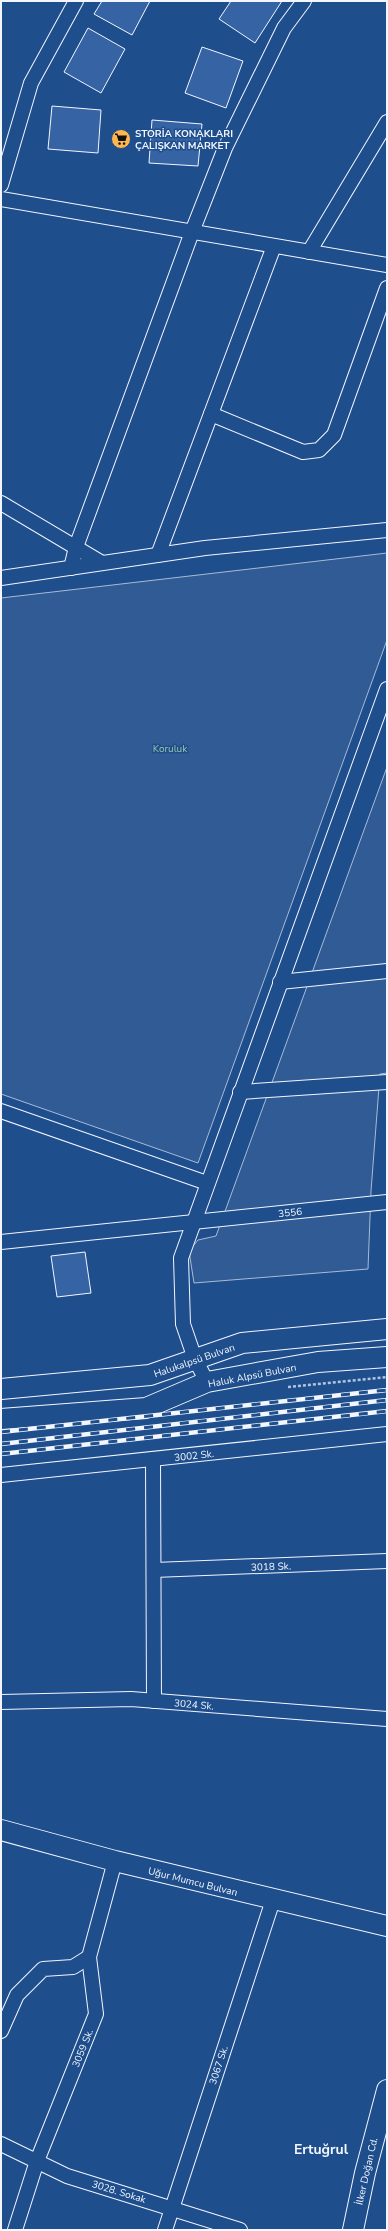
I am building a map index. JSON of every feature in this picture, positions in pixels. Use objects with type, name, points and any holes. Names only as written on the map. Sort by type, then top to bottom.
[{"type":"main road","name":"Halukalpsü Bulvarı","points":[[1,1389],[150,1375],[242,1343],[387,1329]]},
{"type":"main road","name":"Haluk Alpsü Bulvarı","points":[[1,1419],[146,1408],[207,1382],[318,1362],[387,1357]]},
{"type":"main road","name":"Uğur Mumcu Bulvarı","points":[[1,1830],[115,1861],[273,1900],[387,1926]]},
{"type":"main road","name":"İlker Doğan Cd.","points":[[353,2230],[365,2173],[387,2090]]},
{"type":"street","points":[[1,185],[32,83],[76,1]]},
{"type":"street","points":[[71,568],[76,547],[192,232],[226,148],[284,28],[304,1]]},
{"type":"street","points":[[309,252],[387,122]]},
{"type":"street","points":[[1,198],[387,265]]},
{"type":"street","points":[[158,554],[274,246]]},
{"type":"street","points":[[210,414],[304,452],[319,450],[334,435],[387,288]]},
{"type":"street","points":[[1,503],[102,563]]},
{"type":"street","points":[[1,578],[205,548],[387,530]]},
{"type":"street","points":[[207,1382],[195,1360],[183,1324],[181,1258],[387,689]]},
{"type":"street","points":[[280,982],[387,971]]},
{"type":"street","points":[[240,1092],[387,1082]]},
{"type":"street","points":[[1,1111],[207,1183]]},
{"type":"street","name":"3556","points":[[1,1242],[387,1202]]},
{"type":"street","name":"3002 Sk.","points":[[1,1475],[387,1434]]},
{"type":"street","points":[[152,1459],[154,1700]]},
{"type":"street","name":"3018 Sk.","points":[[154,1570],[387,1561]]},
{"type":"street","name":"3024 Sk.","points":[[1,1702],[132,1699],[387,1719]]},
{"type":"street","name":"3059 Sk.","points":[[15,2230],[37,2161],[96,2014],[89,1958],[115,1861]]},
{"type":"street","name":"3067 Sk.","points":[[164,2230],[273,1900]]},
{"type":"street","points":[[1,2031],[17,1995],[43,1969],[73,1967],[89,1958]]},
{"type":"street","name":"3028. Sokak","points":[[1,2144],[68,2176],[171,2207],[240,2230]]},
{"type":"green space","name":"Koruluk","points":[[387,553],[387,640],[198,1163],[1,1094],[1,598]]},
{"type":"green space","points":[[387,767],[387,1073],[380,1074],[371,1191],[368,1269],[194,1283],[189,1251],[198,1240],[216,1236]]},
{"type":"building","points":[[102,1],[150,1],[132,35],[94,14]]},
{"type":"building","points":[[231,1],[282,1],[255,43],[219,19]]},
{"type":"building","points":[[88,28],[125,49],[101,93],[64,72]]},
{"type":"building","points":[[202,47],[243,61],[226,108],[185,93]]},
{"type":"building","points":[[52,106],[101,110],[98,153],[48,149]]},
{"type":"building","points":[[152,120],[202,124],[198,166],[149,163]]},
{"type":"building","points":[[85,1252],[91,1293],[57,1297],[51,1256]]},
{"type":"railway","points":[[1,1432],[387,1390]]},
{"type":"railway","points":[[1,1444],[387,1400]]},
{"type":"railway","points":[[1,1454],[387,1411]]},
{"type":"place","name":"STORİA KONAKLARI ÇALIŞKAN MARKET","points":[[121,139]]},
{"type":"district","name":"Ertuğrul","points":[[321,2149]]}]
